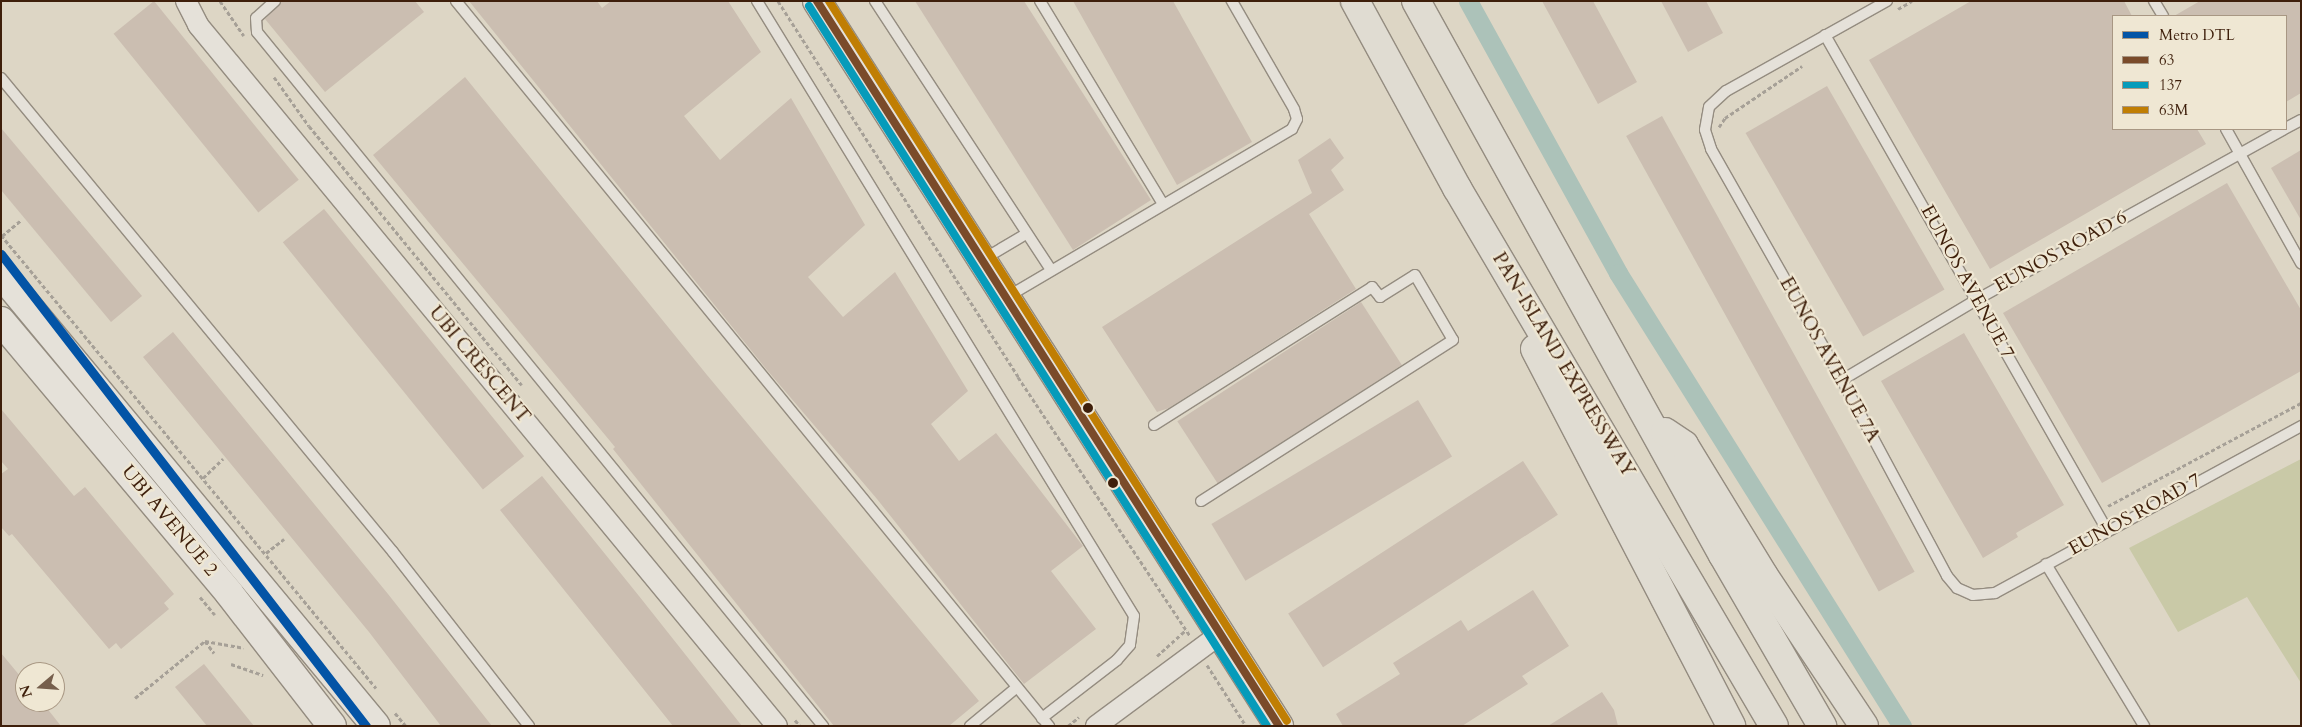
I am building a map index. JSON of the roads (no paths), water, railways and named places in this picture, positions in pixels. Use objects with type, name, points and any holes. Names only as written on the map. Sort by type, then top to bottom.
[{"type":"highway","name":"PAN-ISLAND EXPRESSWAY","points":[[1355,1],[1457,188],[1774,726]]},
{"type":"highway","points":[[1416,1],[1723,555],[1822,726]]},
{"type":"highway","points":[[1457,188],[1559,398],[1731,726]]},
{"type":"highway","points":[[1651,422],[1684,445],[1764,576],[1864,726]]},
{"type":"main road","points":[[817,1],[1006,298],[1209,643],[1279,726]]},
{"type":"main road","name":"UBI AVENUE 2","points":[[1,274],[385,718]]},
{"type":"main road","name":"UBI AVENUE 2","points":[[1,321],[229,593],[332,726]]},
{"type":"street","name":"UBI CRESCENT","points":[[186,1],[198,25],[783,719]]},
{"type":"street","points":[[1096,726],[1209,643]]},
{"type":"lane","points":[[275,1],[256,18],[257,32],[822,726]]},
{"type":"lane","points":[[456,1],[1045,722],[1130,645],[1134,616],[757,1]]},
{"type":"lane","points":[[875,1],[1050,270]]},
{"type":"lane","points":[[1040,1],[1163,204]]},
{"type":"lane","points":[[1006,298],[1050,270],[1292,129],[1297,119],[1232,1]]},
{"type":"lane","points":[[1825,35],[1874,4],[1887,1]]},
{"type":"lane","points":[[2154,1],[2162,15]]},
{"type":"lane","name":"EUNOS AVENUE 7","points":[[1825,35],[2107,530]]},
{"type":"lane","name":"EUNOS AVENUE 7A","points":[[1825,35],[1715,98],[1704,119],[1705,130],[1711,149],[1842,380],[1947,576],[1966,594]]},
{"type":"lane","points":[[1,78],[393,552],[529,726]]},
{"type":"lane","name":"EUNOS ROAD 6","points":[[2287,127],[2301,120]]},
{"type":"lane","points":[[2227,130],[2301,263]]},
{"type":"lane","name":"EUNOS ROAD 6","points":[[1842,380],[1976,300],[2281,130]]},
{"type":"lane","points":[[981,261],[1026,234]]},
{"type":"lane","points":[[1154,424],[1372,287],[1380,297],[1415,275],[1453,340],[1201,501]]},
{"type":"lane","name":"EUNOS ROAD 7","points":[[1966,594],[1982,596],[1994,593],[2301,426]]},
{"type":"lane","points":[[2046,564],[2144,726]]},
{"type":"lane","points":[[970,726],[1016,688]]},
{"type":"waterway","points":[[1468,1],[1618,273],[1902,726]]},
{"type":"metro line","name":"DTL","points":[[1,254],[366,726]]}]
